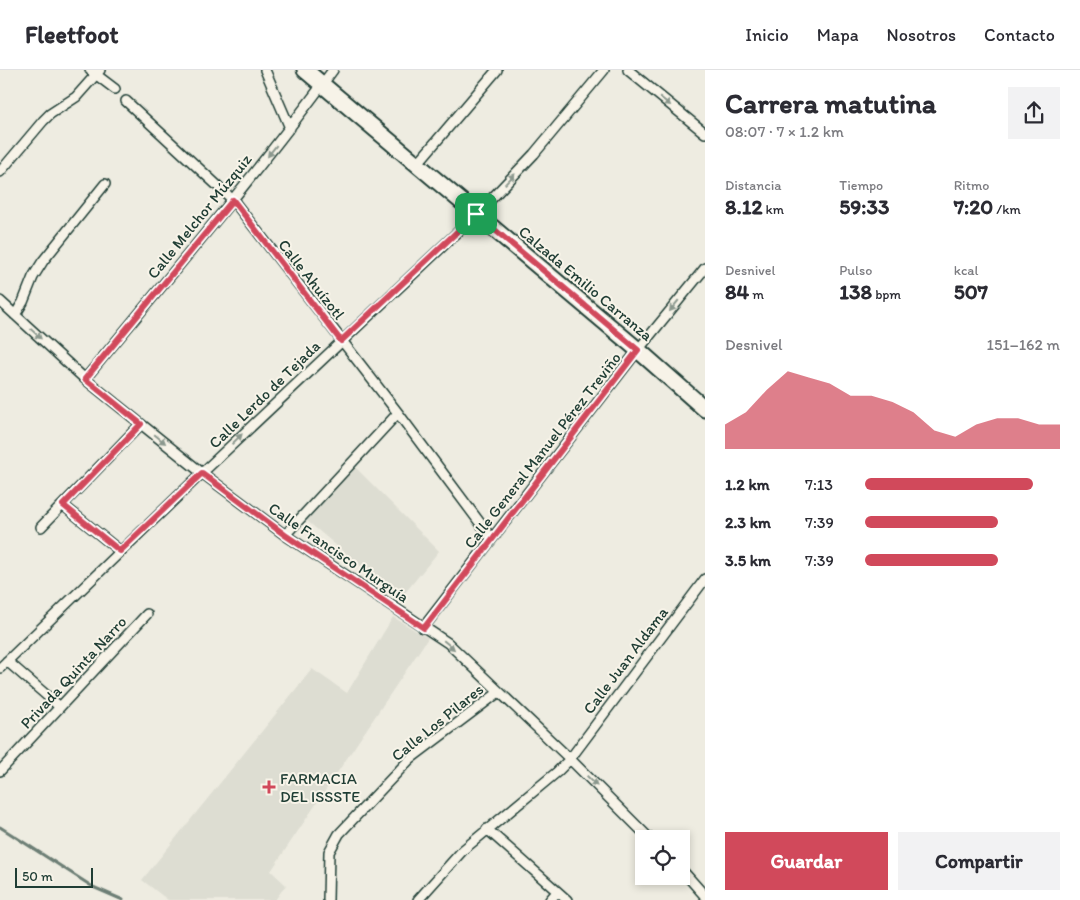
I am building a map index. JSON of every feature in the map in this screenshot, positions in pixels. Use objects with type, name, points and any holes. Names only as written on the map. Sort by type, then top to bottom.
[{"type":"main road","name":"Calzada Emilio Carranza","points":[[305,70],[638,350],[705,409]]},
{"type":"street","points":[[265,70],[290,128]]},
{"type":"street","name":"Calle Melchor Múzquiz","points":[[85,379],[233,200],[333,70]]},
{"type":"street","points":[[418,164],[497,70]]},
{"type":"street","name":"Calle Lerdo de Tejada","points":[[0,668],[120,551],[476,214],[534,154],[604,70]]},
{"type":"street","points":[[628,70],[705,133]]},
{"type":"street","points":[[0,172],[43,121],[50,114],[76,97],[95,72],[115,89]]},
{"type":"street","name":"Calle Ahuízotl","points":[[126,101],[233,200],[398,413],[492,539]]},
{"type":"street","points":[[15,315],[42,261],[104,184]]},
{"type":"street","name":"Calle General Manuel Pérez Treviño","points":[[424,628],[638,350],[705,268]]},
{"type":"street","name":"Calle Francisco Murguía","points":[[0,302],[85,379],[202,473],[285,535],[448,643],[570,759],[641,830]]},
{"type":"street","points":[[285,535],[398,413]]},
{"type":"street","points":[[41,527],[141,424]]},
{"type":"street","points":[[63,505],[120,551]]},
{"type":"street","name":"Calle Juan Aldama","points":[[570,759],[705,579]]},
{"type":"street","name":"Privada Quinta Narro","points":[[0,771],[147,614]]},
{"type":"street","points":[[7,662],[60,707]]},
{"type":"street","name":"Calle Los Pilares","points":[[328,900],[329,852],[339,834],[410,759],[499,692]]},
{"type":"street","points":[[418,900],[446,868],[487,829],[557,772],[570,759]]},
{"type":"street","points":[[487,829],[567,900]]},
{"type":"street","points":[[690,879],[705,896]]},
{"type":"street","points":[[550,900],[557,892]]},
{"type":"shaded area","points":[[354,466],[439,551],[400,599],[306,520]]},
{"type":"shaded area","points":[[393,617],[428,638],[271,871],[286,885],[275,900],[168,900],[142,880],[312,669],[347,693]]},
{"type":"waterway","points":[[0,827],[93,887],[123,900]]},
{"type":"place","name":"FARMACIA DEL ISSSTE","points":[[269,787]]},
{"type":"route","points":[[233,200],[341,341],[476,214],[638,350],[424,628],[285,535],[202,473],[120,551],[63,505],[141,424],[85,379],[233,200]]}]
